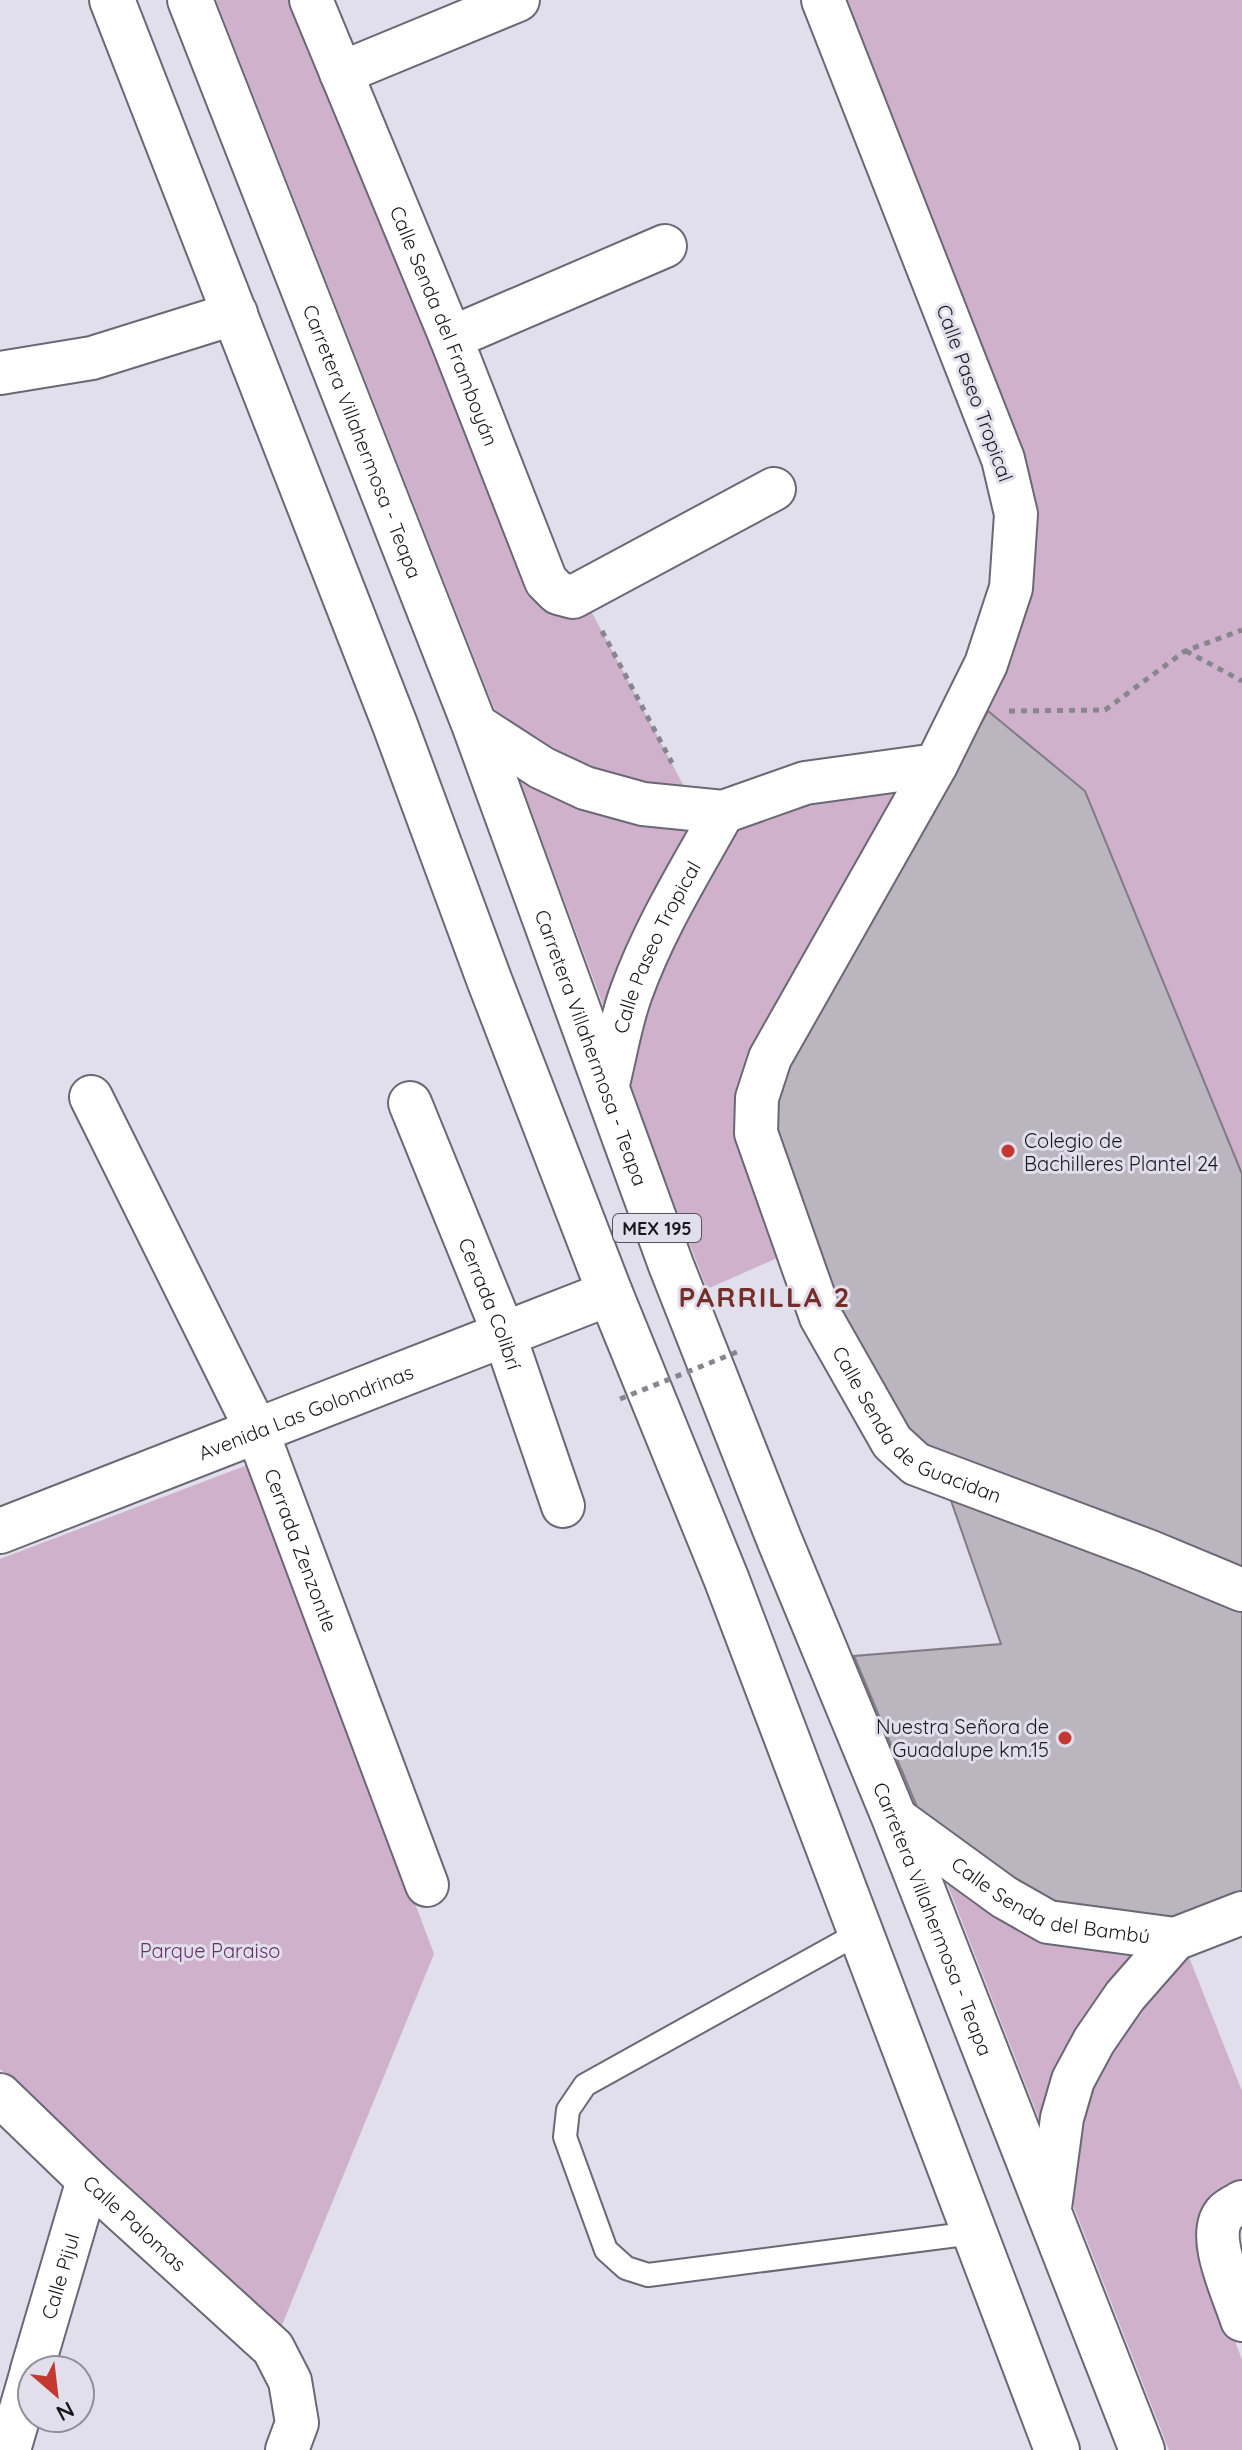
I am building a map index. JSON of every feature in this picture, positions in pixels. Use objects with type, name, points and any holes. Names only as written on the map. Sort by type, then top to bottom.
[{"type":"main road","name":"MEX 195","points":[[112,0],[236,313],[610,1293],[726,1578],[1057,2450]]},
{"type":"main road","name":"Carretera Villahermosa - Teapa","points":[[190,0],[474,724],[699,1337],[894,1817],[1142,2450]]},
{"type":"main road","name":"Avenida Las Golondrinas","points":[[0,1531],[610,1293]]},
{"type":"street","name":"Calle Senda del Framboyán","points":[[311,0],[451,338],[546,581],[558,593],[573,597],[774,489]]},
{"type":"street","points":[[341,73],[518,0]]},
{"type":"street","name":"Calle Paseo Tropical","points":[[823,0],[1003,459],[1016,514],[1011,588],[986,664],[936,765]]},
{"type":"street","points":[[451,338],[665,246]]},
{"type":"street","points":[[0,373],[92,358],[236,313]]},
{"type":"street","points":[[474,724],[542,768],[585,788],[643,804],[710,810],[805,783],[936,765]]},
{"type":"street","name":"Calle Senda de Guacidan","points":[[936,765],[770,1058],[757,1098],[756,1133],[821,1317],[892,1442],[916,1464],[1148,1551],[1242,1590]]},
{"type":"street","name":"Calle Paseo Tropical","points":[[607,1088],[630,996],[710,810]]},
{"type":"street","name":"Cerrada Zenzontle","points":[[91,1097],[257,1431],[427,1885]]},
{"type":"street","name":"Cerrada Colibrí","points":[[410,1103],[504,1334],[563,1506]]},
{"type":"street","name":"Calle Senda del Bambú","points":[[894,1817],[1004,1897],[1048,1922],[1175,1939]]},
{"type":"street","points":[[1049,2215],[1062,2118],[1073,2080],[1094,2041],[1125,1996],[1175,1939],[1242,1913]]},
{"type":"street","name":"Calle Palomas","points":[[0,2095],[88,2180],[273,2348],[290,2381],[297,2423],[287,2450]]},
{"type":"street","name":"Calle Pijul","points":[[37,2354],[88,2180]]},
{"type":"street","points":[[1242,2202],[1226,2212],[1218,2225],[1216,2240],[1242,2320]]},
{"type":"street","name":"Calle Pijul","points":[[9,2450],[16,2426]]},
{"type":"lane","points":[[859,1933],[585,2085],[568,2110],[565,2137],[606,2250],[626,2268],[648,2275],[973,2233]]},
{"type":"path","points":[[597,623],[710,810]]},
{"type":"path","points":[[967,700],[988,711],[1105,710],[1185,651],[1242,630]]},
{"type":"path","points":[[1185,651],[1242,681]]},
{"type":"path","points":[[620,1399],[742,1350]]},
{"type":"green space","points":[[216,0],[295,0],[531,588],[590,609],[687,792],[591,774],[499,721]]},
{"type":"green space","points":[[845,0],[1242,0],[1242,1174],[1085,791],[988,711],[1032,560],[1035,504]]},
{"type":"green space","points":[[517,773],[697,825],[609,1021]]},
{"type":"green space","points":[[907,786],[753,1057],[784,1255],[707,1289],[624,1073],[654,979],[735,824],[811,798]]},
{"type":"green space","name":"Parque Paraiso","points":[[250,1464],[434,1954],[280,2330],[0,2069],[0,1559]]},
{"type":"green space","points":[[943,1873],[1140,1953],[1044,2132]]},
{"type":"green space","points":[[1185,1947],[1242,2091],[1242,2183],[1199,2244],[1242,2360],[1242,2450],[1169,2450],[1069,2195],[1091,2081]]},
{"type":"building","name":"Colegio de Bachilleres Plantel 24","points":[[988,711],[1085,791],[1242,1174],[1242,1577],[928,1450],[903,1431],[836,1309],[777,1128],[772,1101],[789,1062]]},
{"type":"building","name":"Nuestra Señora de Guadalupe km.15","points":[[948,1492],[1242,1607],[1242,1899],[1177,1923],[1052,1909],[922,1819],[854,1656],[1001,1644]]},
{"type":"place","name":"Colegio de Bachilleres Plantel 24","points":[[1008,1151]]},
{"type":"place","name":"Nuestra Señora de Guadalupe km.15","points":[[1065,1738]]},
{"type":"district","name":"PARRILLA 2","points":[[765,1296]]}]
